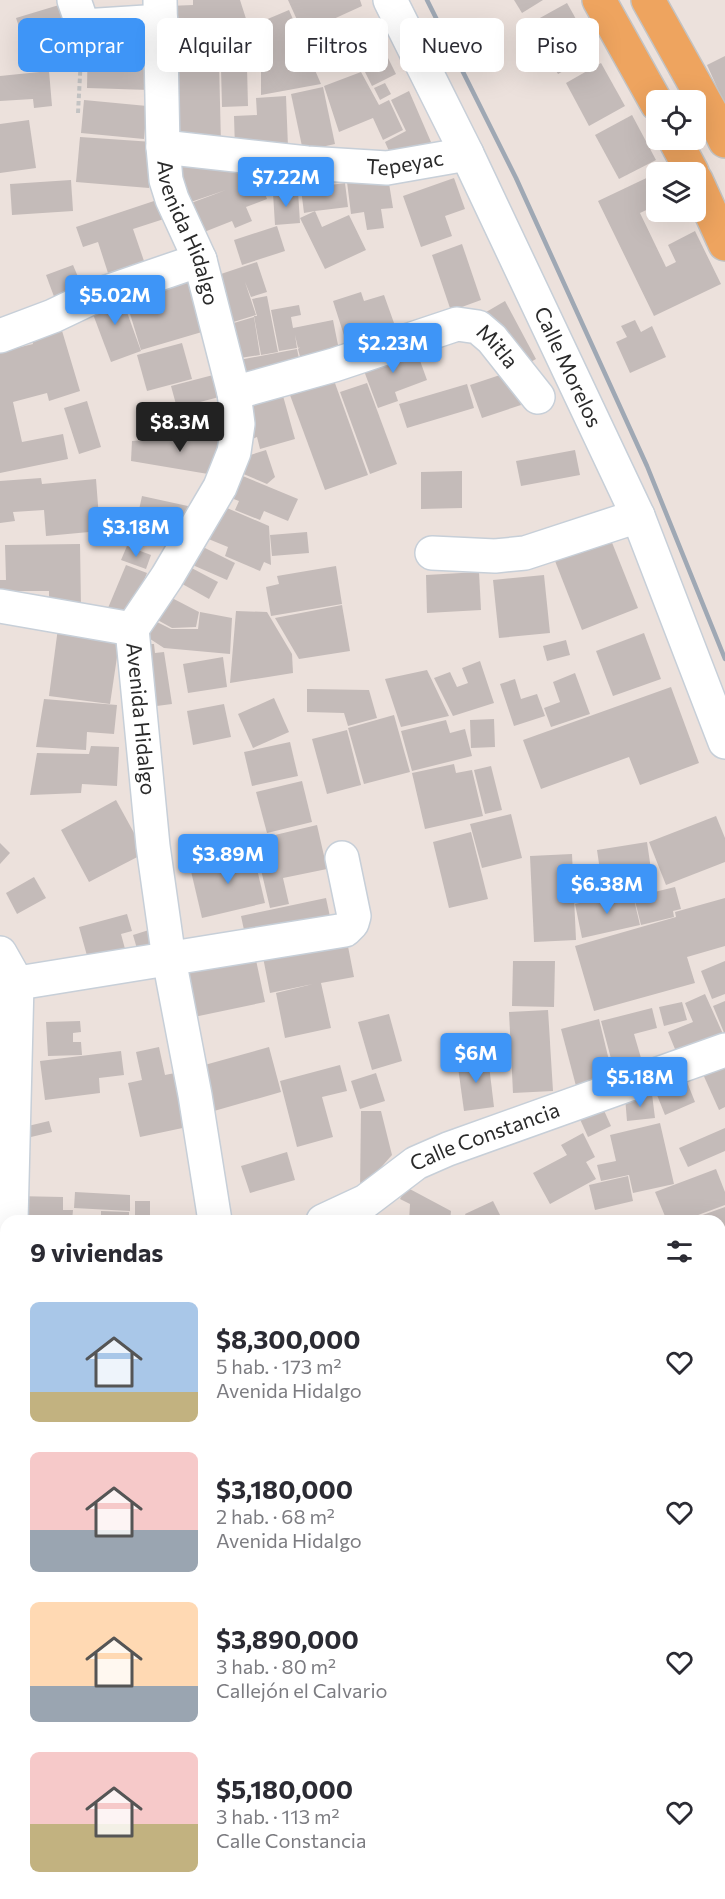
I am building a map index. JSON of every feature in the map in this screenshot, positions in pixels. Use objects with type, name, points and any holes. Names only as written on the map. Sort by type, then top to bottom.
[{"type":"main road","points":[[599,0],[649,90]]},
{"type":"main road","points":[[648,0],[725,141]]},
{"type":"main road","points":[[706,202],[725,244]]},
{"type":"street","name":"Calle Morelos","points":[[390,0],[467,154],[638,516],[725,742]]},
{"type":"street","points":[[79,13],[161,10]]},
{"type":"street","name":"Avenida Hidalgo","points":[[161,10],[163,147],[166,180],[172,199],[201,260],[234,393],[238,424],[234,452],[220,487],[132,629],[153,846],[169,959],[195,1095],[214,1215]]},
{"type":"street","name":"Tepeyac","points":[[163,147],[308,163],[387,168],[467,154]]},
{"type":"street","points":[[0,336],[95,296],[201,260]]},
{"type":"street","name":"Mitla","points":[[234,393],[334,365],[457,324],[478,327],[492,339],[538,397]]},
{"type":"street","points":[[432,553],[495,556],[525,553],[638,516]]},
{"type":"street","points":[[0,606],[132,629]]},
{"type":"street","points":[[9,985],[345,930],[352,923],[354,916],[342,858]]},
{"type":"street","points":[[0,953],[9,985],[12,1215]]},
{"type":"street","name":"Calle Constancia","points":[[336,1215],[366,1201],[416,1163],[448,1149],[725,1050]]},
{"type":"path","points":[[78,112],[79,13]]},
{"type":"building","points":[[193,0],[240,0],[246,18],[168,18],[168,6],[193,5]]},
{"type":"building","points":[[288,0],[360,0],[362,6],[336,18],[296,18]]},
{"type":"building","points":[[514,0],[543,0],[522,13]]},
{"type":"building","points":[[567,3],[575,18],[540,18]]},
{"type":"building","points":[[59,5],[63,18],[18,18],[18,24],[16,18]]},
{"type":"building","points":[[289,10],[292,18],[285,18],[285,72],[316,72],[321,84],[261,95],[261,72],[273,72],[273,18],[270,18]]},
{"type":"building","points":[[145,34],[151,34],[150,90],[87,88],[87,72],[145,72]]},
{"type":"building","points":[[725,56],[725,105],[707,65]]},
{"type":"building","points":[[388,58],[396,74],[372,86],[365,72],[388,72]]},
{"type":"building","points":[[601,63],[625,106],[589,126],[566,83],[585,72],[599,72]]},
{"type":"building","points":[[49,72],[52,106],[34,108],[33,99],[0,101],[0,76]]},
{"type":"building","points":[[173,72],[219,72],[221,144],[175,146]]},
{"type":"building","points":[[221,72],[247,72],[248,106],[222,107]]},
{"type":"building","points":[[361,72],[379,105],[389,100],[403,130],[383,140],[373,118],[339,132],[324,86]]},
{"type":"building","points":[[385,83],[391,94],[380,100],[374,88]]},
{"type":"building","points":[[323,87],[335,144],[303,151],[291,94]]},
{"type":"building","points":[[409,91],[434,149],[395,165],[385,142],[406,131],[391,100]]},
{"type":"building","points":[[286,96],[288,147],[235,150],[234,116],[257,115],[256,98]]},
{"type":"building","points":[[84,100],[147,106],[144,139],[81,133]]},
{"type":"building","points":[[632,115],[646,141],[646,150],[651,150],[656,160],[646,162],[646,165],[619,179],[595,135]]},
{"type":"building","points":[[29,120],[36,168],[0,173],[0,124]]},
{"type":"building","points":[[80,137],[153,142],[149,188],[76,182]]},
{"type":"building","points":[[171,161],[238,167],[241,175],[251,172],[253,179],[259,177],[267,199],[246,207],[252,221],[235,228],[232,221],[194,236],[183,206],[226,190],[182,205]]},
{"type":"building","points":[[388,177],[393,208],[381,209],[384,228],[367,230],[364,212],[351,214],[347,182]]},
{"type":"building","points":[[454,178],[465,209],[445,216],[452,236],[421,247],[403,196]]},
{"type":"building","points":[[646,178],[646,210],[640,213],[666,267],[676,262],[668,245],[695,231],[721,284],[654,316],[598,201]]},
{"type":"building","points":[[71,180],[73,211],[12,215],[10,184]]},
{"type":"building","points":[[345,183],[348,207],[304,213],[301,189]]},
{"type":"building","points":[[298,191],[300,223],[275,225],[273,193]]},
{"type":"building","points":[[160,199],[167,218],[133,229],[144,261],[108,273],[98,242],[83,247],[76,227]]},
{"type":"building","points":[[315,211],[322,227],[349,215],[366,250],[325,269],[300,218]]},
{"type":"building","points":[[277,226],[285,251],[242,265],[234,240]]},
{"type":"building","points":[[462,244],[481,300],[451,311],[432,255]]},
{"type":"building","points":[[257,262],[267,292],[251,297],[245,282],[256,315],[227,324],[212,277]]},
{"type":"building","points":[[73,265],[84,291],[56,302],[46,275]]},
{"type":"building","points":[[194,272],[212,329],[141,350],[124,294]]},
{"type":"building","points":[[119,290],[141,351],[111,362],[88,301]]},
{"type":"building","points":[[361,292],[364,301],[384,295],[399,337],[350,354],[333,301]]},
{"type":"building","points":[[267,296],[278,352],[261,355],[254,316],[257,316],[252,299]]},
{"type":"building","points":[[505,301],[536,359],[518,369],[481,315]]},
{"type":"building","points":[[299,305],[301,315],[291,317],[293,328],[333,320],[341,360],[303,368],[298,349],[300,347],[298,348],[295,335],[297,348],[279,351],[271,310]]},
{"type":"building","points":[[254,317],[260,355],[234,359],[227,325]]},
{"type":"building","points":[[635,320],[641,332],[652,326],[666,357],[630,373],[616,342],[627,337],[621,326]]},
{"type":"building","points":[[60,324],[80,391],[49,401],[47,393],[13,402],[22,442],[63,434],[68,459],[0,473],[0,352],[33,344],[30,333]]},
{"type":"building","points":[[182,343],[192,379],[147,391],[137,355]]},
{"type":"building","points":[[414,344],[427,380],[395,392],[398,401],[378,408],[361,363]]},
{"type":"building","points":[[297,349],[301,368],[238,380],[234,361]]},
{"type":"building","points":[[331,372],[368,475],[325,490],[287,387]]},
{"type":"building","points":[[509,372],[521,405],[482,418],[470,385]]},
{"type":"building","points":[[217,374],[223,396],[177,408],[171,386]]},
{"type":"building","points":[[367,383],[397,464],[370,474],[340,392]]},
{"type":"building","points":[[467,384],[474,408],[407,428],[399,404]]},
{"type":"building","points":[[280,385],[295,439],[260,449],[257,437],[250,440],[238,397]]},
{"type":"building","points":[[87,401],[101,447],[79,454],[64,408]]},
{"type":"building","points":[[225,406],[227,428],[159,436],[156,413]]},
{"type":"building","points":[[224,434],[214,475],[131,461],[132,441]]},
{"type":"building","points":[[266,450],[275,477],[267,484],[234,470],[247,456]]},
{"type":"building","points":[[575,450],[580,475],[521,486],[516,461]]},
{"type":"building","points":[[462,471],[462,508],[421,509],[421,472]]},
{"type":"building","points":[[233,472],[298,499],[288,521],[264,511],[260,520],[235,510],[239,501],[223,495]]},
{"type":"building","points":[[41,478],[42,484],[96,479],[100,531],[46,536],[44,510],[13,512],[15,521],[0,523],[0,481]]},
{"type":"building","points":[[142,496],[197,508],[175,548],[135,528]]},
{"type":"building","points":[[220,505],[269,526],[271,565],[264,562],[260,571],[225,556],[228,547],[206,538]]},
{"type":"building","points":[[307,532],[309,553],[272,556],[270,535]]},
{"type":"building","points":[[611,540],[638,608],[582,630],[555,561]]},
{"type":"building","points":[[80,544],[81,608],[49,608],[49,591],[6,591],[0,599],[0,580],[6,580],[5,545]]},
{"type":"building","points":[[197,544],[235,563],[227,580],[188,563]]},
{"type":"building","points":[[127,546],[151,555],[146,569],[121,560]]},
{"type":"building","points":[[126,565],[147,573],[129,616],[108,608]]},
{"type":"building","points":[[186,565],[218,582],[209,599],[177,581]]},
{"type":"building","points":[[336,566],[342,604],[271,616],[266,587],[279,584],[277,576]]},
{"type":"building","points":[[479,572],[481,610],[427,613],[426,575]]},
{"type":"building","points":[[544,575],[550,633],[499,638],[493,580]]},
{"type":"building","points":[[170,597],[199,612],[196,627],[172,628],[154,618]]},
{"type":"building","points":[[342,605],[350,651],[299,659],[275,618]]},
{"type":"building","points":[[236,611],[267,612],[292,654],[293,673],[230,683]]},
{"type":"building","points":[[200,612],[232,618],[230,654],[164,648],[144,635],[153,620],[171,629],[198,629]]},
{"type":"building","points":[[58,628],[120,637],[110,704],[49,696]]},
{"type":"building","points":[[644,633],[661,679],[613,696],[596,651]]},
{"type":"building","points":[[566,640],[570,655],[547,661],[543,646]]},
{"type":"building","points":[[142,644],[154,644],[155,653],[164,652],[172,704],[149,707]]},
{"type":"building","points":[[223,657],[227,687],[188,693],[183,664]]},
{"type":"building","points":[[480,661],[494,703],[453,716],[434,678],[450,672],[457,687],[468,683],[462,668]]},
{"type":"building","points":[[427,670],[449,716],[401,727],[385,679]]},
{"type":"building","points":[[575,673],[590,714],[551,727],[544,708],[560,702],[553,682]]},
{"type":"building","points":[[515,679],[521,699],[537,694],[545,716],[514,726],[500,684]]},
{"type":"building","points":[[671,687],[699,763],[640,785],[629,757],[541,789],[523,740]]},
{"type":"building","points":[[307,689],[369,690],[377,718],[348,726],[344,713],[307,712]]},
{"type":"building","points":[[274,698],[289,732],[253,748],[238,714]]},
{"type":"building","points":[[44,699],[117,705],[114,734],[87,732],[86,750],[36,747]]},
{"type":"building","points":[[224,704],[231,737],[193,745],[187,711]]},
{"type":"building","points":[[394,715],[410,772],[364,784],[348,728]]},
{"type":"building","points":[[494,719],[495,747],[471,748],[470,720]]},
{"type":"building","points":[[446,720],[450,733],[465,729],[472,756],[412,771],[401,731]]},
{"type":"building","points":[[347,730],[361,785],[327,794],[312,739]]},
{"type":"building","points":[[290,742],[298,776],[252,786],[244,752]]},
{"type":"building","points":[[91,746],[119,747],[117,786],[82,784],[81,793],[30,795],[37,753],[89,754]]},
{"type":"building","points":[[454,764],[456,773],[472,770],[483,816],[425,829],[412,773]]},
{"type":"building","points":[[491,766],[502,810],[485,814],[474,770]]},
{"type":"building","points":[[302,781],[312,822],[267,833],[256,792]]},
{"type":"building","points":[[116,800],[145,853],[89,882],[61,830]]},
{"type":"building","points":[[511,814],[522,858],[482,868],[470,824]]},
{"type":"building","points":[[716,816],[725,838],[725,862],[666,885],[649,842]]},
{"type":"building","points":[[317,825],[327,869],[283,878],[289,904],[270,908],[254,840]]},
{"type":"building","points":[[471,832],[488,899],[449,908],[433,842]]},
{"type":"building","points":[[647,842],[653,883],[603,891],[597,850]]},
{"type":"building","points":[[0,843],[10,853],[0,864]]},
{"type":"building","points":[[253,852],[265,903],[202,918],[190,867]]},
{"type":"building","points":[[572,854],[576,940],[534,942],[530,856]]},
{"type":"building","points":[[34,877],[46,898],[17,914],[6,893]]},
{"type":"building","points":[[675,887],[681,909],[673,911],[674,917],[641,925],[634,897]]},
{"type":"building","points":[[632,891],[640,925],[582,938],[575,904]]},
{"type":"building","points":[[326,898],[332,926],[247,944],[241,916]]},
{"type":"building","points":[[725,898],[725,946],[687,957],[695,983],[594,1011],[575,946],[676,917],[675,912]]},
{"type":"building","points":[[127,914],[132,931],[121,934],[128,960],[91,970],[79,927]]},
{"type":"building","points":[[152,929],[159,954],[140,959],[133,935]]},
{"type":"building","points":[[345,931],[354,977],[321,983],[331,1028],[285,1038],[276,993],[313,984],[270,993],[261,947]]},
{"type":"building","points":[[253,946],[265,1002],[194,1017],[182,961]]},
{"type":"building","points":[[513,961],[555,961],[554,1007],[512,1006]]},
{"type":"building","points":[[725,961],[725,994],[712,999],[701,971]]},
{"type":"building","points":[[705,994],[723,1034],[677,1054],[668,1032],[693,1022],[685,1003]]},
{"type":"building","points":[[725,1001],[725,1035],[713,1006]]},
{"type":"building","points":[[682,1002],[687,1020],[664,1026],[659,1007]]},
{"type":"building","points":[[652,1008],[657,1028],[634,1034],[641,1058],[613,1066],[601,1021]]},
{"type":"building","points":[[548,1010],[553,1091],[513,1093],[509,1012]]},
{"type":"building","points":[[389,1014],[402,1061],[372,1070],[358,1022]]},
{"type":"building","points":[[599,1019],[613,1077],[576,1086],[561,1029]]},
{"type":"building","points":[[80,1021],[81,1032],[73,1033],[73,1042],[81,1042],[82,1055],[48,1056],[46,1022]]},
{"type":"building","points":[[159,1047],[165,1075],[180,1072],[192,1126],[140,1137],[128,1083],[142,1080],[136,1052]]},
{"type":"building","points":[[269,1047],[281,1092],[214,1111],[201,1066]]},
{"type":"building","points":[[121,1051],[124,1075],[99,1078],[100,1093],[45,1100],[40,1061]]},
{"type":"building","points":[[488,1057],[494,1107],[464,1111],[457,1060]]},
{"type":"building","points":[[725,1061],[725,1107],[719,1110],[702,1072]]},
{"type":"building","points":[[340,1065],[347,1091],[322,1097],[333,1137],[297,1147],[280,1081]]},
{"type":"building","points":[[376,1073],[385,1101],[360,1109],[351,1081]]},
{"type":"building","points":[[685,1077],[695,1102],[665,1115],[655,1090]]},
{"type":"building","points":[[652,1094],[655,1118],[627,1121],[625,1097]]},
{"type":"building","points":[[602,1106],[611,1126],[588,1137],[579,1117]]},
{"type":"building","points":[[361,1111],[381,1111],[392,1155],[360,1191]]},
{"type":"building","points":[[49,1121],[52,1132],[31,1137],[28,1126]]},
{"type":"building","points":[[660,1123],[674,1184],[633,1193],[629,1175],[601,1181],[597,1165],[616,1161],[610,1135]]},
{"type":"building","points":[[725,1128],[725,1151],[688,1167],[679,1148]]},
{"type":"building","points":[[583,1133],[595,1157],[586,1162],[596,1179],[550,1204],[533,1173],[567,1155],[561,1145]]},
{"type":"building","points":[[287,1152],[295,1180],[250,1193],[241,1166]]},
{"type":"building","points":[[716,1169],[725,1192],[725,1205],[698,1215],[665,1215],[655,1192]]},
{"type":"building","points":[[628,1176],[633,1201],[595,1210],[589,1185]]},
{"type":"building","points":[[406,1187],[451,1211],[451,1215],[409,1215],[410,1204],[400,1199]]},
{"type":"building","points":[[75,1192],[130,1195],[130,1211],[74,1208]]},
{"type":"building","points":[[15,1196],[63,1197],[63,1210],[73,1210],[73,1215],[15,1215]]},
{"type":"building","points":[[135,1201],[150,1201],[150,1215],[135,1215]]},
{"type":"building","points":[[493,1201],[500,1215],[465,1215]]},
{"type":"building","points":[[725,1207],[725,1215],[703,1215]]},
{"type":"building","points":[[101,1211],[129,1212],[129,1215],[101,1215]]},
{"type":"railway","points":[[427,0],[516,178],[647,466],[725,659]]}]
